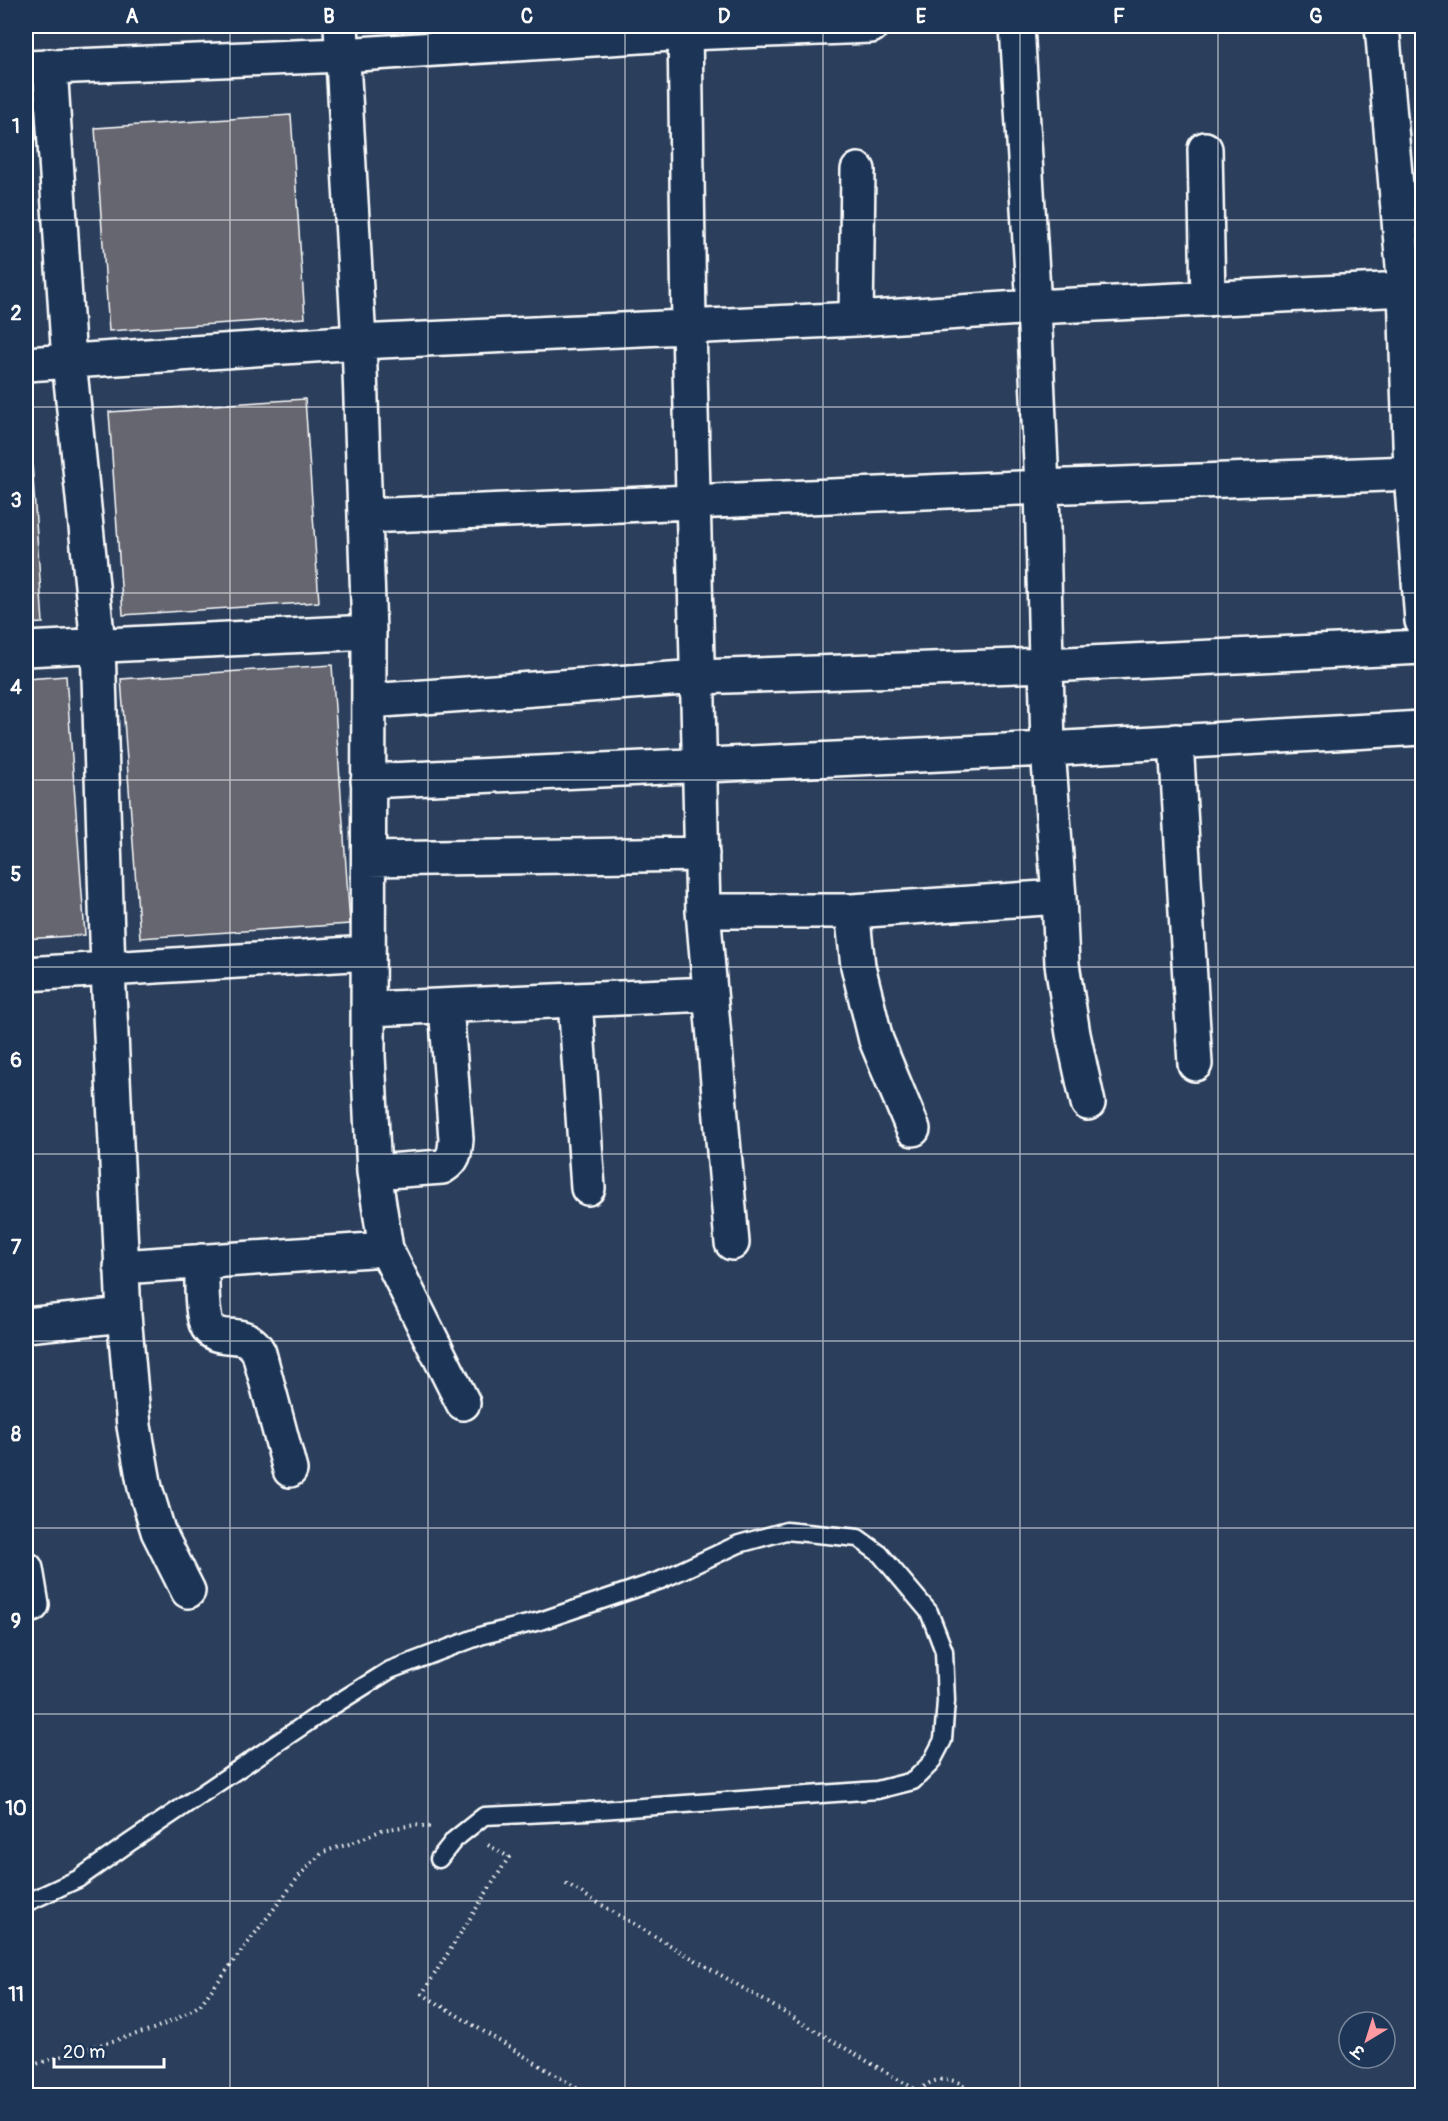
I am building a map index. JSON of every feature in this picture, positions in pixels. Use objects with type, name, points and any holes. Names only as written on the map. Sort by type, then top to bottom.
[{"type":"street","points":[[188,1591],[158,1531],[145,1488],[134,1426],[121,1267],[108,970],[98,644],[38,67],[341,40],[686,29],[872,26]]},
{"type":"street","points":[[1017,26],[1042,487],[1048,749],[1062,964],[1073,1034],[1088,1103]]},
{"type":"street","points":[[1382,26],[1405,289],[1411,473],[1422,621]]},
{"type":"street","points":[[686,29],[689,326],[703,911],[732,1243]]},
{"type":"street","points":[[341,40],[359,342],[369,632],[368,1067],[374,1172],[386,1249],[463,1403]]},
{"type":"street","points":[[1205,149],[1208,299]]},
{"type":"street","points":[[856,319],[858,170]]},
{"type":"street","points":[[26,364],[359,342],[856,319],[1034,307],[1405,289]]},
{"type":"street","points":[[365,516],[1411,473]]},
{"type":"street","points":[[26,649],[369,632]]},
{"type":"street","points":[[369,701],[698,677],[1047,665],[1422,647]]},
{"type":"street","points":[[368,781],[1048,749],[1422,728]]},
{"type":"street","points":[[1176,741],[1195,1064]]},
{"type":"street","points":[[369,859],[702,854]]},
{"type":"street","points":[[703,911],[852,911],[1059,897]]},
{"type":"street","points":[[852,911],[858,966],[876,1040],[913,1129]]},
{"type":"street","points":[[26,974],[368,953]]},
{"type":"street","points":[[368,1009],[710,994]]},
{"type":"street","points":[[575,1000],[588,1188]]},
{"type":"street","points":[[374,1172],[442,1167],[455,1155],[456,1139],[446,1006]]},
{"type":"street","points":[[121,1267],[386,1249]]},
{"type":"street","points":[[202,1261],[205,1321],[210,1330],[222,1336],[239,1336],[251,1342],[259,1353],[290,1470]]},
{"type":"street","points":[[26,1325],[124,1315]]},
{"type":"street","points":[[26,1569],[33,1605]]},
{"type":"lane","points":[[26,1903],[78,1880],[316,1716],[390,1670],[483,1635],[540,1621],[661,1580],[739,1544],[786,1531],[858,1538],[880,1554],[929,1612],[944,1651],[946,1701],[944,1740],[931,1763],[913,1781],[877,1790],[587,1811],[484,1816],[454,1840],[439,1859]]},
{"type":"path","points":[[26,2067],[153,2029],[175,2020],[200,2004],[300,1875],[323,1852],[382,1830],[415,1825],[465,1832],[509,1857],[422,1994],[590,2096]]},
{"type":"path","points":[[567,1884],[917,2093],[932,2081],[945,2079],[962,2083],[975,2096]]},
{"type":"building","points":[[291,115],[305,318],[109,331],[95,128]]},
{"type":"building","points":[[305,399],[319,602],[123,615],[109,412]]},
{"type":"building","points":[[26,420],[29,420],[43,623],[26,624]]},
{"type":"building","points":[[332,665],[350,924],[140,938],[121,679]]},
{"type":"building","points":[[66,676],[85,935],[26,939],[26,679]]}]
